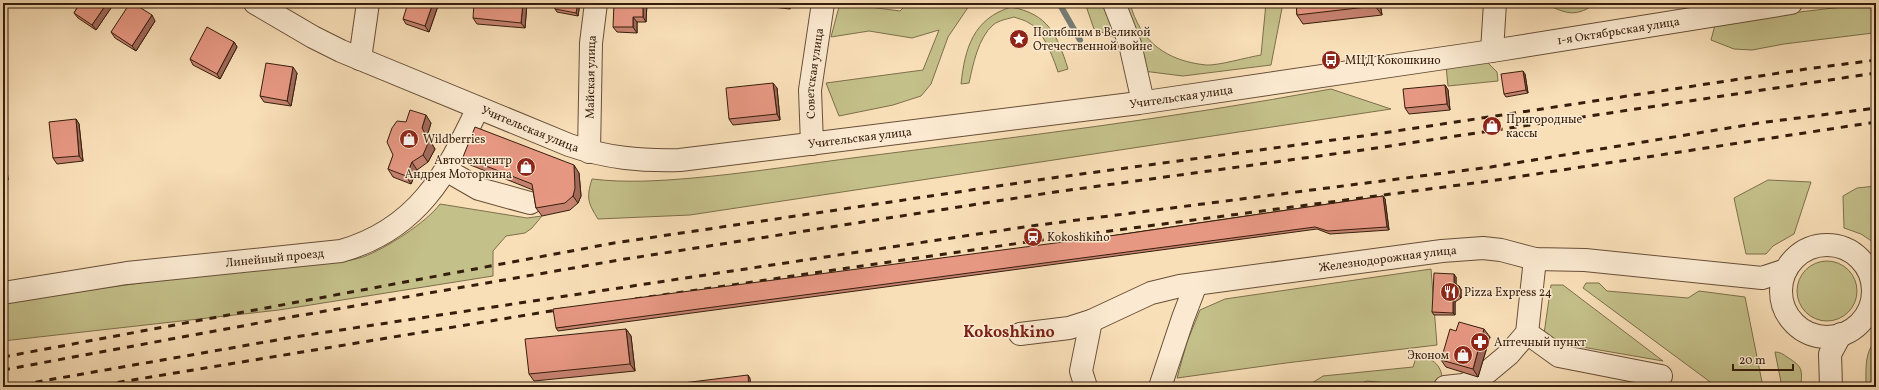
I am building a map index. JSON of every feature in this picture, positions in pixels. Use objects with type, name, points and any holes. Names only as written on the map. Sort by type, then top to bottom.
[{"type":"street","name":"Учительская улица","points":[[255,3],[312,37],[360,59],[568,145],[589,152],[620,159],[646,161],[680,160],[1143,102],[1492,51]]},
{"type":"street","points":[[360,59],[368,3]]},
{"type":"street","name":"Майская улица","points":[[589,152],[591,43],[596,3]]},
{"type":"street","name":"Советская улица","points":[[812,144],[810,90],[823,3]]},
{"type":"street","points":[[1114,3],[1130,44],[1143,102]]},
{"type":"street","points":[[1492,51],[1495,3]]},
{"type":"street","name":"1-я Октябрьская улица","points":[[1492,51],[1791,3]]},
{"type":"street","name":"Линейный проезд","points":[[3,293],[127,273],[342,251],[375,240],[404,220],[415,210],[446,170],[478,108]]},
{"type":"street","points":[[446,170],[479,189],[530,203]]},
{"type":"street","points":[[1827,245],[1841,247],[1854,253],[1871,270],[1874,297],[1871,305],[1864,318],[1854,328],[1841,334],[1827,337],[1813,334],[1800,328],[1790,318],[1783,305],[1783,276],[1786,270],[1800,254],[1812,247],[1827,245]]},
{"type":"street","name":"Железнодорожная улица","points":[[1020,334],[1069,328],[1091,322],[1151,293],[1196,284],[1442,251],[1483,248],[1501,250],[1535,259],[1585,260],[1762,278],[1786,270]]},
{"type":"street","points":[[1445,387],[1463,385],[1479,379],[1508,354],[1527,333],[1535,259]]},
{"type":"street","points":[[1762,278],[1782,295]]},
{"type":"street","points":[[1160,387],[1196,284]]},
{"type":"street","points":[[1086,387],[1082,371],[1091,322]]},
{"type":"street","points":[[1527,333],[1559,356],[1661,376]]},
{"type":"street","points":[[1813,334],[1830,354]]},
{"type":"street","points":[[1831,387],[1830,354],[1841,334]]},
{"type":"shaded area","points":[[840,3],[900,11],[908,3],[971,3],[948,37],[931,84],[921,96],[893,105],[839,116],[826,83],[923,70],[939,30],[912,38],[869,31],[831,37]]},
{"type":"shaded area","points":[[1085,3],[1130,3],[1141,29],[1148,39],[1157,47],[1167,54],[1179,59],[1192,63],[1211,65],[1261,55],[1266,3],[1283,3],[1271,65],[1183,76],[1143,71],[1145,58],[1140,48],[1094,29]]},
{"type":"shaded area","points":[[1553,3],[1591,3],[1592,6],[1576,13],[1571,13],[1561,11],[1550,6]]},
{"type":"shaded area","points":[[1876,3],[1876,27],[1873,33],[1784,44],[1752,50],[1734,49],[1711,40],[1715,25],[1740,19]]},
{"type":"shaded area","points":[[1011,7],[1024,10],[1042,20],[1055,36],[1068,69],[1058,72],[1047,44],[1039,32],[1034,26],[1024,20],[1014,17],[998,22],[988,30],[983,37],[977,52],[969,83],[961,84],[965,58],[973,36],[988,19],[998,12]]},
{"type":"shaded area","points":[[1487,62],[1497,72],[1498,81],[1448,86],[1446,66]]},
{"type":"shaded area","points":[[1331,89],[1391,109],[690,215],[598,219],[589,200],[589,191],[592,179],[617,181],[655,181],[735,174],[1096,126],[1214,109]]},
{"type":"shaded area","points":[[1768,180],[1811,182],[1794,234],[1773,246],[1766,254],[1746,254],[1734,198]]},
{"type":"shaded area","points":[[1876,186],[1876,244],[1861,234],[1844,228],[1843,196],[1857,188]]},
{"type":"shaded area","points":[[440,204],[527,218],[542,216],[532,228],[525,233],[506,236],[493,251],[493,276],[279,310],[3,341],[3,302],[176,278],[356,259],[382,248],[416,227]]},
{"type":"shaded area","points":[[1821,261],[1833,261],[1849,269],[1855,279],[1857,291],[1855,303],[1849,313],[1833,321],[1821,321],[1805,313],[1797,297],[1797,285],[1805,269]]},
{"type":"shaded area","points":[[1431,269],[1437,345],[1177,378],[1187,342],[1200,310],[1225,299]]},
{"type":"shaded area","points":[[1586,283],[1599,283],[1607,291],[1688,298],[1699,291],[1745,297],[1763,387],[1717,387],[1583,288]]},
{"type":"shaded area","points":[[1551,285],[1563,285],[1663,361],[1553,342],[1544,334]]},
{"type":"shaded area","points":[[1876,341],[1876,387],[1866,387],[1866,368],[1869,350]]},
{"type":"shaded area","points":[[1775,352],[1783,354],[1799,366],[1801,372],[1801,387],[1782,387]]},
{"type":"shaded area","points":[[1417,355],[1426,357],[1438,365],[1442,379],[1434,383],[1398,384],[1367,381],[1350,387],[1280,387],[1312,383],[1323,376],[1413,367]]},
{"type":"building","points":[[80,3],[107,3],[92,25],[74,13]]},
{"type":"building","points":[[130,3],[133,3],[152,15],[132,46],[111,32]]},
{"type":"building","points":[[408,3],[433,3],[425,26],[403,19]]},
{"type":"building","points":[[474,3],[523,3],[521,23],[473,18]]},
{"type":"building","points":[[556,3],[578,3],[576,13],[555,9]]},
{"type":"building","points":[[614,3],[643,3],[643,17],[633,17],[633,27],[613,27]]},
{"type":"building","points":[[1296,3],[1375,3],[1375,6],[1297,15]]},
{"type":"building","points":[[207,27],[234,42],[217,74],[190,59]]},
{"type":"building","points":[[266,63],[293,67],[287,101],[260,96]]},
{"type":"building","points":[[1523,71],[1526,90],[1504,94],[1501,74]]},
{"type":"building","points":[[773,83],[777,114],[729,119],[726,88]]},
{"type":"building","points":[[1445,85],[1447,104],[1405,108],[1403,89]]},
{"type":"building","points":[[410,110],[426,115],[422,128],[429,141],[423,155],[412,162],[406,176],[388,169],[393,155],[387,142],[392,128],[397,121],[406,122]]},
{"type":"building","points":[[76,119],[79,156],[53,158],[49,122]]},
{"type":"building","points":[[475,127],[574,165],[575,188],[573,196],[565,203],[536,208],[532,184],[463,157]]},
{"type":"building","points":[[1383,196],[1387,227],[1328,231],[1315,227],[556,328],[553,309],[1124,234]]},
{"type":"building","points":[[1434,273],[1454,274],[1454,283],[1459,286],[1459,295],[1453,299],[1453,313],[1432,312]]},
{"type":"building","points":[[1459,322],[1484,329],[1473,369],[1441,360],[1450,329],[1456,331]]},
{"type":"building","points":[[626,329],[630,364],[529,374],[525,339]]},
{"type":"building","points":[[748,375],[749,387],[650,387]]},
{"type":"waterway","points":[[1059,3],[1080,40]]},
{"type":"railway","points":[[3,357],[614,243],[1052,178],[1363,136],[1806,69],[1876,60]]},
{"type":"railway","points":[[3,370],[291,317],[619,260],[1055,192],[1363,150],[1876,73]]},
{"type":"railway","points":[[8,387],[294,337],[1031,226],[1491,167],[1759,123],[1876,108]]},
{"type":"railway","points":[[635,299],[1034,241],[1490,181],[1876,122]]},
{"type":"railway","points":[[90,387],[563,309]]},
{"type":"place","name":"Погибшим в Великой Отечественной войне","points":[[1019,39]]},
{"type":"place","name":"МЦД Кокошкино","points":[[1331,60]]},
{"type":"place","name":"Пригородные кассы","points":[[1492,126]]},
{"type":"place","name":"Wildberries","points":[[409,139]]},
{"type":"place","name":"Автотехцентр Андрея Моторкина","points":[[526,167]]},
{"type":"place","name":"Kokoshkino","points":[[1033,237]]},
{"type":"place","name":"Pizza Express 24","points":[[1450,292]]},
{"type":"place","name":"Аптечный пункт","points":[[1480,342]]},
{"type":"place","name":"Эконом","points":[[1463,355]]},
{"type":"district","name":"Kokoshkino","points":[[1009,331]]}]
